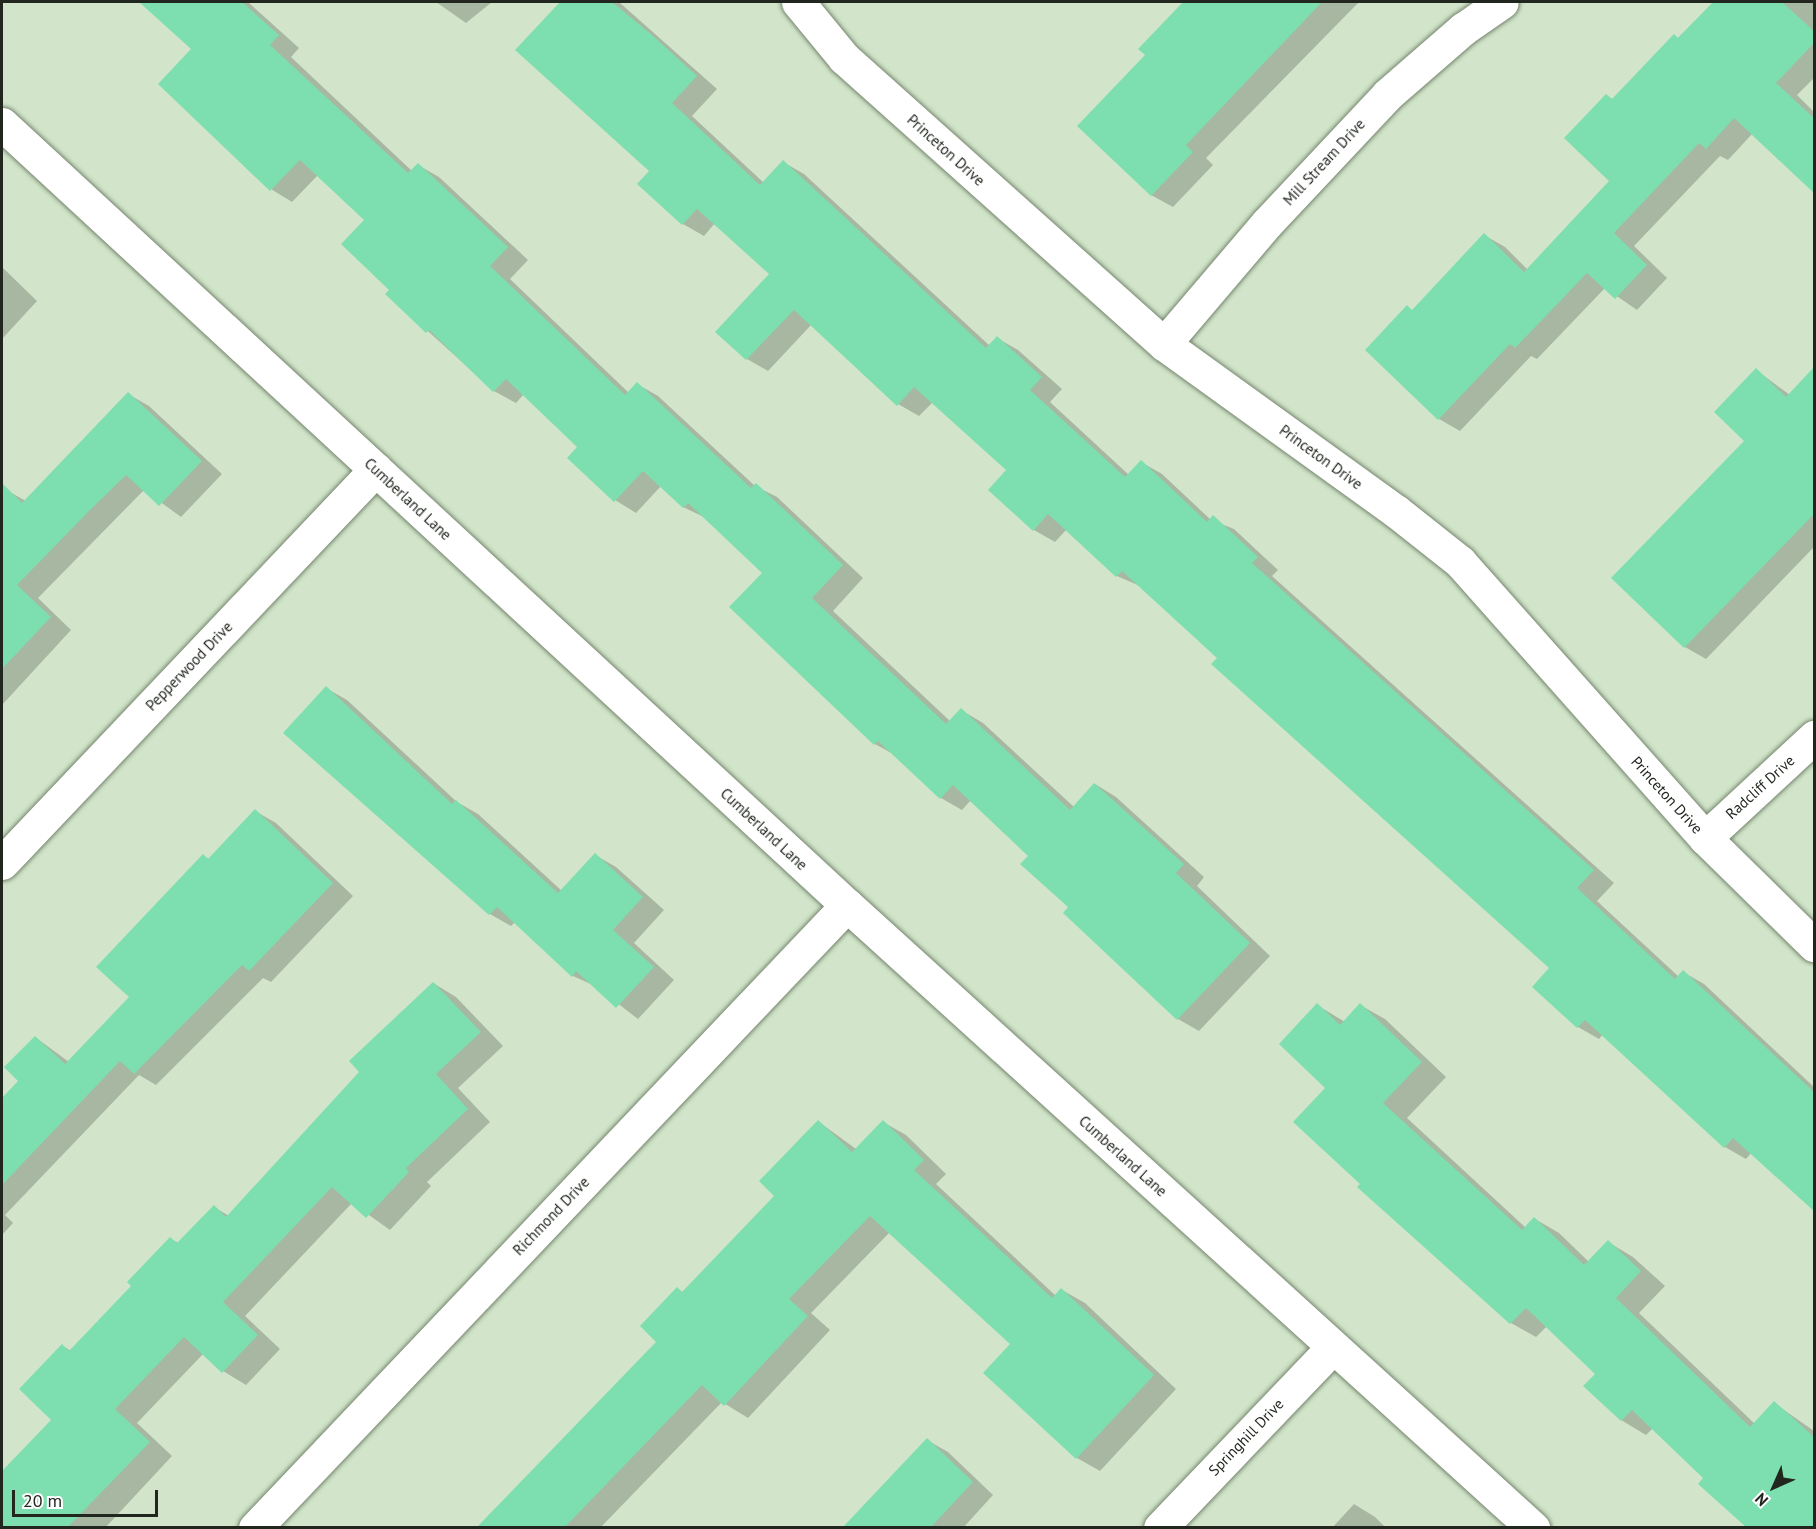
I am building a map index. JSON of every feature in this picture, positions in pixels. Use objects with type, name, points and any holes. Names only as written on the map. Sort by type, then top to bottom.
[{"type":"street","name":"Princeton Drive","points":[[798,2],[844,58],[1164,344],[1397,512],[1460,562],[1705,837],[1815,945]]},
{"type":"street","name":"Mill Stream Drive","points":[[1164,344],[1267,223],[1387,94],[1463,29],[1502,2]]},
{"type":"street","name":"Cumberland Lane","points":[[2,124],[847,905],[1533,1527]]},
{"type":"street","name":"Pepperwood Drive","points":[[2,863],[376,469]]},
{"type":"street","name":"Radcliff Drive","points":[[1705,837],[1815,737]]},
{"type":"street","name":"Richmond Drive","points":[[255,1527],[847,905]]},
{"type":"street","name":"Springhill Drive","points":[[1160,1527],[1333,1347]]},
{"type":"building","points":[[139,2],[242,2],[279,35],[270,45],[408,173],[418,163],[508,247],[490,266],[625,395],[637,382],[751,488],[756,483],[843,565],[812,598],[946,724],[961,708],[1070,810],[1094,783],[1184,864],[1176,873],[1250,943],[1177,1020],[1063,913],[1068,907],[1020,864],[1028,856],[953,785],[940,799],[878,741],[874,745],[729,607],[762,573],[688,503],[683,508],[643,471],[614,502],[567,458],[577,447],[506,379],[493,392],[429,330],[426,333],[385,294],[389,290],[341,244],[364,220],[300,160],[270,191],[158,84],[191,49]]},
{"type":"building","points":[[560,2],[612,2],[652,35],[697,76],[672,103],[760,185],[783,160],[986,348],[997,336],[1042,377],[1030,390],[1125,477],[1141,460],[1207,522],[1213,515],[1258,557],[1252,563],[1594,870],[1577,888],[1675,979],[1683,970],[1815,1093],[1815,1212],[1733,1138],[1724,1148],[1585,1020],[1577,1028],[1532,987],[1549,968],[1211,664],[1217,658],[1122,571],[1116,577],[1048,514],[1033,531],[988,490],[1006,470],[914,387],[897,406],[794,310],[746,360],[715,332],[769,274],[697,209],[682,225],[637,184],[649,171],[515,50]]},
{"type":"building","points":[[1183,2],[1322,2],[1186,145],[1193,152],[1151,196],[1077,126],[1145,55],[1138,49]]},
{"type":"building","points":[[1713,2],[1782,2],[1815,32],[1815,42],[1776,83],[1815,119],[1815,194],[1734,118],[1706,149],[1699,143],[1614,233],[1647,265],[1615,299],[1587,273],[1515,348],[1510,344],[1438,420],[1365,350],[1407,305],[1412,310],[1484,233],[1524,272],[1609,181],[1564,138],[1606,94],[1612,99],[1674,34],[1678,38]]},
{"type":"building","points":[[1815,366],[1815,513],[1684,648],[1611,578],[1744,441],[1714,412],[1756,368],[1786,397]]},
{"type":"building","points":[[128,392],[202,461],[159,506],[126,475],[17,585],[51,617],[2,669],[2,483],[22,503]]},
{"type":"building","points":[[326,686],[452,804],[456,800],[558,893],[595,853],[643,897],[613,930],[654,967],[616,1008],[576,971],[572,977],[497,907],[489,915],[283,733]]},
{"type":"building","points":[[255,809],[333,883],[249,971],[242,965],[134,1074],[120,1061],[2,1185],[2,1098],[18,1081],[4,1067],[35,1036],[65,1064],[129,997],[96,967],[203,854],[208,859]]},
{"type":"building","points":[[433,982],[481,1032],[436,1074],[468,1109],[406,1168],[409,1172],[366,1218],[332,1187],[223,1302],[258,1335],[222,1373],[184,1337],[115,1409],[150,1442],[68,1527],[2,1527],[2,1471],[51,1420],[19,1389],[62,1344],[69,1351],[131,1286],[127,1282],[170,1237],[177,1243],[214,1205],[226,1217],[359,1072],[349,1061]]},
{"type":"building","points":[[1317,1003],[1340,1025],[1360,1003],[1422,1062],[1383,1103],[1522,1230],[1534,1217],[1584,1265],[1608,1240],[1641,1271],[1616,1298],[1750,1427],[1774,1401],[1815,1438],[1815,1527],[1746,1527],[1698,1484],[1703,1478],[1632,1410],[1621,1421],[1583,1386],[1595,1374],[1526,1308],[1510,1324],[1357,1187],[1360,1184],[1293,1122],[1325,1088],[1279,1044]]},
{"type":"building","points":[[818,1120],[852,1152],[883,1120],[924,1160],[914,1170],[1052,1298],[1061,1288],[1154,1375],[1076,1459],[983,1373],[1010,1344],[870,1216],[789,1299],[808,1316],[724,1406],[702,1385],[565,1527],[477,1527],[656,1342],[640,1326],[677,1287],[682,1292],[774,1196],[759,1181]]},
{"type":"building","points":[[927,1438],[973,1482],[931,1527],[843,1527]]}]
